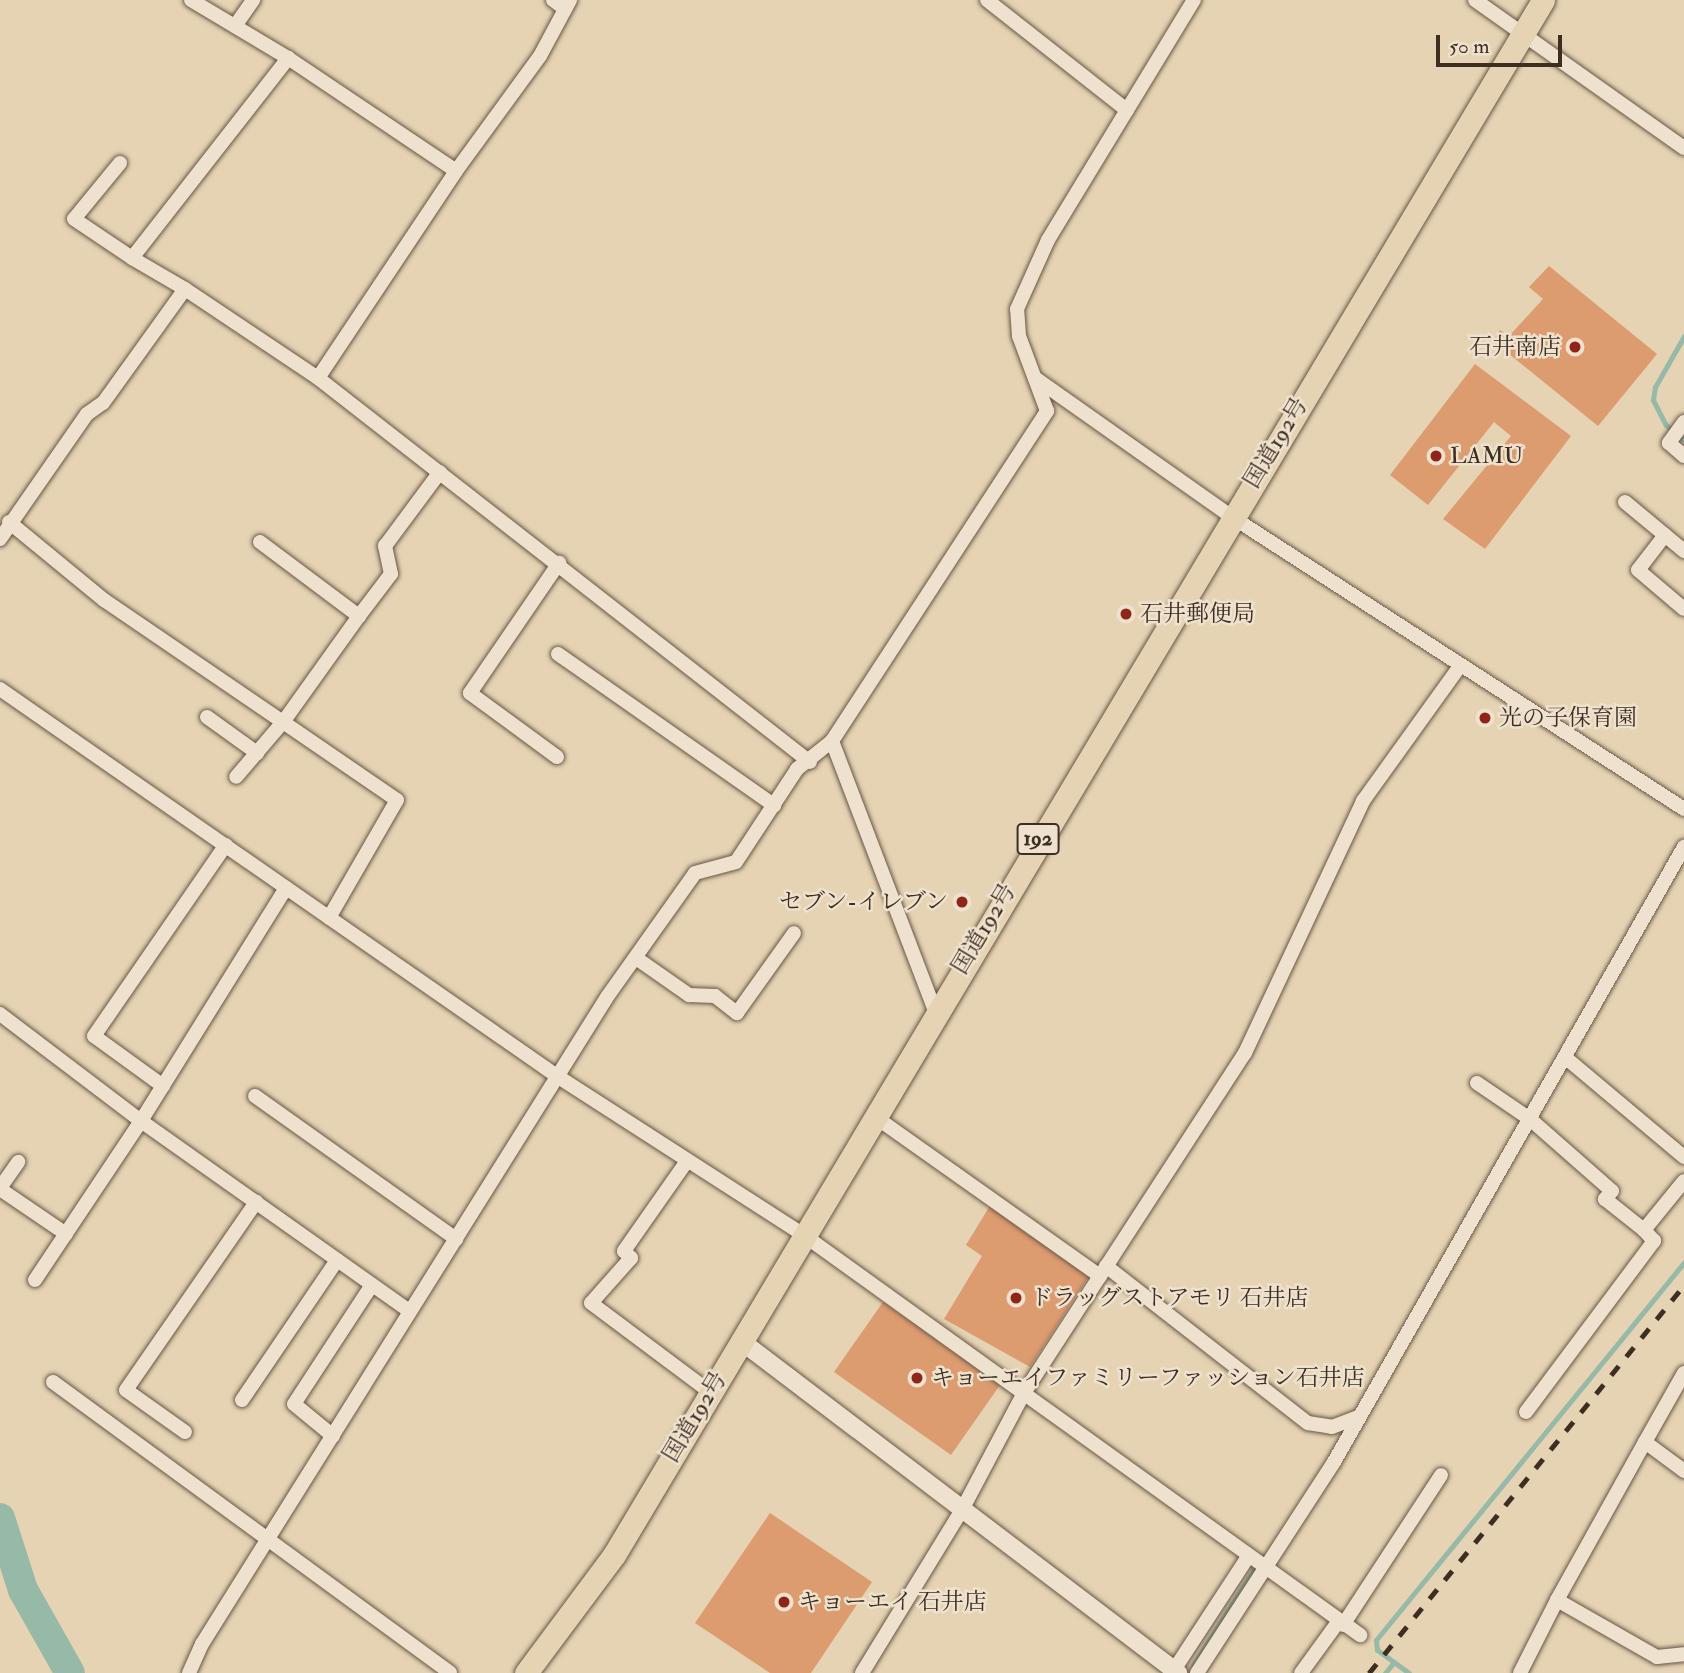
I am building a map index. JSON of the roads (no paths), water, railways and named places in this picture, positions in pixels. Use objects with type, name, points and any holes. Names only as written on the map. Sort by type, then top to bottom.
[{"type":"highway","name":"国道192号","points":[[526,1673],[614,1555],[805,1236],[935,1011],[1543,0]]},
{"type":"street","points":[[191,0],[288,58],[456,171]]},
{"type":"street","points":[[235,26],[253,0]]},
{"type":"street","points":[[987,0],[1127,110]]},
{"type":"street","points":[[189,1673],[409,1311],[636,958],[695,873],[736,862],[797,769],[810,762],[832,741],[1047,411],[1019,336],[1017,309],[1048,240],[1194,0]]},
{"type":"street","points":[[1475,0],[1684,148]]},
{"type":"street","points":[[318,378],[456,171],[540,56],[563,3]]},
{"type":"street","points":[[132,258],[288,58]]},
{"type":"street","points":[[120,163],[74,219],[318,378],[559,563],[810,762]]},
{"type":"street","points":[[0,539],[9,522],[86,414],[103,403],[185,289]]},
{"type":"street","points":[[1034,378],[1232,517],[1684,809]]},
{"type":"street","points":[[1678,430],[1669,443],[1684,456]]},
{"type":"street","points":[[236,777],[283,722],[391,574],[384,546],[440,472]]},
{"type":"street","points":[[1625,502],[1684,551]]},
{"type":"street","points":[[9,522],[104,600],[397,800],[329,918]]},
{"type":"street","points":[[1665,536],[1638,570],[1684,609]]},
{"type":"street","points":[[260,542],[359,616]]},
{"type":"street","points":[[557,757],[470,693],[559,563]]},
{"type":"street","points":[[558,654],[774,805]]},
{"type":"street","points":[[862,1673],[963,1508],[1024,1393],[1245,1053],[1363,801],[1460,666]]},
{"type":"street","points":[[0,689],[560,1078],[805,1236],[1262,1568],[1360,1635]]},
{"type":"street","points":[[207,717],[257,753]]},
{"type":"street","points":[[832,741],[935,1011]]},
{"type":"street","points":[[163,1086],[94,1036],[226,845]]},
{"type":"street","points":[[1198,1673],[1358,1417],[1566,1058],[1684,847]]},
{"type":"street","points":[[35,1280],[142,1121],[286,888]]},
{"type":"street","points":[[636,958],[688,995],[715,996],[737,1013],[794,933]]},
{"type":"street","points":[[0,1014],[142,1121],[409,1311]]},
{"type":"street","points":[[1566,1058],[1684,1157]]},
{"type":"street","points":[[1477,1083],[1530,1119],[1612,1191],[1605,1199],[1654,1241],[1526,1412]]},
{"type":"street","points":[[255,1096],[456,1239]]},
{"type":"street","points":[[874,1116],[1103,1271],[1308,1423],[1332,1427],[1358,1417]]},
{"type":"street","points":[[687,1161],[624,1251],[631,1258],[591,1303],[710,1392]]},
{"type":"street","points":[[19,1162],[0,1188],[66,1234]]},
{"type":"street","points":[[1644,1230],[1684,1181]]},
{"type":"street","points":[[185,1432],[126,1390],[256,1202]]},
{"type":"street","points":[[242,1401],[337,1260]]},
{"type":"street","points":[[333,1436],[294,1404],[372,1285]]},
{"type":"street","points":[[741,1341],[1175,1672],[1248,1557]]},
{"type":"street","points":[[1520,1673],[1557,1600],[1684,1373]]},
{"type":"street","points":[[53,1382],[450,1673]]},
{"type":"street","points":[[1645,1442],[1684,1471]]},
{"type":"street","points":[[1301,1673],[1341,1623],[1441,1475]]},
{"type":"street","points":[[1557,1600],[1657,1657],[1684,1654]]},
{"type":"waterway","points":[[1684,336],[1655,387],[1653,400],[1666,425],[1684,440]]},
{"type":"waterway","points":[[1409,1673],[1377,1650],[1376,1640],[1684,1262]]},
{"type":"waterway","points":[[0,1518],[23,1590],[70,1673]]},
{"type":"waterway","points":[[1193,1665],[1254,1569]]},
{"type":"waterway","points":[[1385,1673],[1394,1662]]},
{"type":"railway","points":[[1369,1673],[1684,1286]]},
{"type":"place","name":"石井南店","points":[[1575,347]]},
{"type":"place","name":"LAMU","points":[[1436,456]]},
{"type":"place","name":"石井郵便局","points":[[1126,614]]},
{"type":"place","name":"光の子保育園","points":[[1485,718]]},
{"type":"place","name":"セブン-イレブン","points":[[962,902]]},
{"type":"place","name":"ドラッグストアモリ 石井店","points":[[1016,1298]]},
{"type":"place","name":"キョーエイファミリーファッション石井店","points":[[917,1378]]},
{"type":"place","name":"キョーエイ 石井店","points":[[784,1602]]}]
